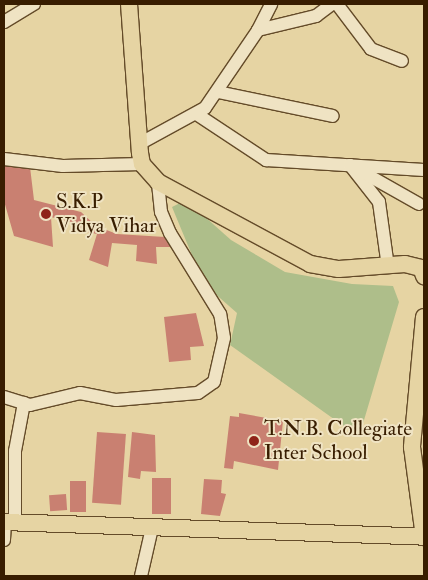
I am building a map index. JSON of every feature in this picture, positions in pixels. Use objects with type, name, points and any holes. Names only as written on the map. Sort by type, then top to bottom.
[{"type":"main road","points":[[129,4],[142,164],[158,182],[283,254],[310,264],[339,268],[388,267],[423,270]]},
{"type":"main road","points":[[8,522],[424,537],[416,488],[412,414],[424,317]]},
{"type":"street","points":[[4,22],[34,4]]},
{"type":"street","points":[[139,144],[198,114],[218,92],[258,30],[271,4]]},
{"type":"street","points":[[258,30],[316,16],[332,4]]},
{"type":"street","points":[[337,4],[371,49],[402,61]]},
{"type":"street","points":[[218,92],[332,116]]},
{"type":"street","points":[[198,114],[266,160],[424,170]]},
{"type":"street","points":[[4,159],[63,166],[142,164]]},
{"type":"street","points":[[350,166],[419,204]]},
{"type":"street","points":[[350,166],[379,202],[388,267]]},
{"type":"street","points":[[4,397],[24,403],[80,393],[116,400],[190,394],[208,389],[214,382],[224,338],[220,314],[170,233],[161,212],[158,182]]},
{"type":"street","points":[[4,540],[8,522],[15,451],[24,403]]},
{"type":"street","points":[[141,576],[152,528]]},
{"type":"green space","points":[[186,200],[231,240],[285,272],[352,284],[393,286],[399,302],[359,437],[230,345],[237,313],[204,284],[172,207]]},
{"type":"building","name":"S.K.P Vidya Vihar","points":[[4,163],[30,167],[34,200],[81,212],[96,226],[117,234],[165,237],[171,247],[156,247],[157,264],[136,261],[137,245],[112,243],[108,267],[89,260],[97,234],[76,230],[75,223],[51,217],[53,247],[14,236],[4,201]]},
{"type":"building","points":[[196,313],[204,346],[190,347],[191,360],[169,362],[164,317]]},
{"type":"building","name":"T.N.B. Collegiate Inter School","points":[[239,413],[283,421],[278,470],[234,461],[233,469],[224,468],[230,416],[239,417]]},
{"type":"building","points":[[97,432],[126,434],[121,505],[92,503]]},
{"type":"building","points":[[132,432],[155,435],[156,472],[141,471],[140,479],[128,477]]},
{"type":"building","points":[[152,478],[171,478],[171,514],[152,514]]},
{"type":"building","points":[[204,479],[222,480],[221,493],[226,494],[220,516],[201,514]]},
{"type":"building","points":[[70,481],[86,481],[86,512],[70,512]]},
{"type":"building","points":[[66,494],[67,510],[50,511],[49,495]]},
{"type":"place","name":"S.K.P Vidya Vihar","points":[[46,214]]},
{"type":"place","name":"T.N.B. Collegiate Inter School","points":[[254,441]]}]
